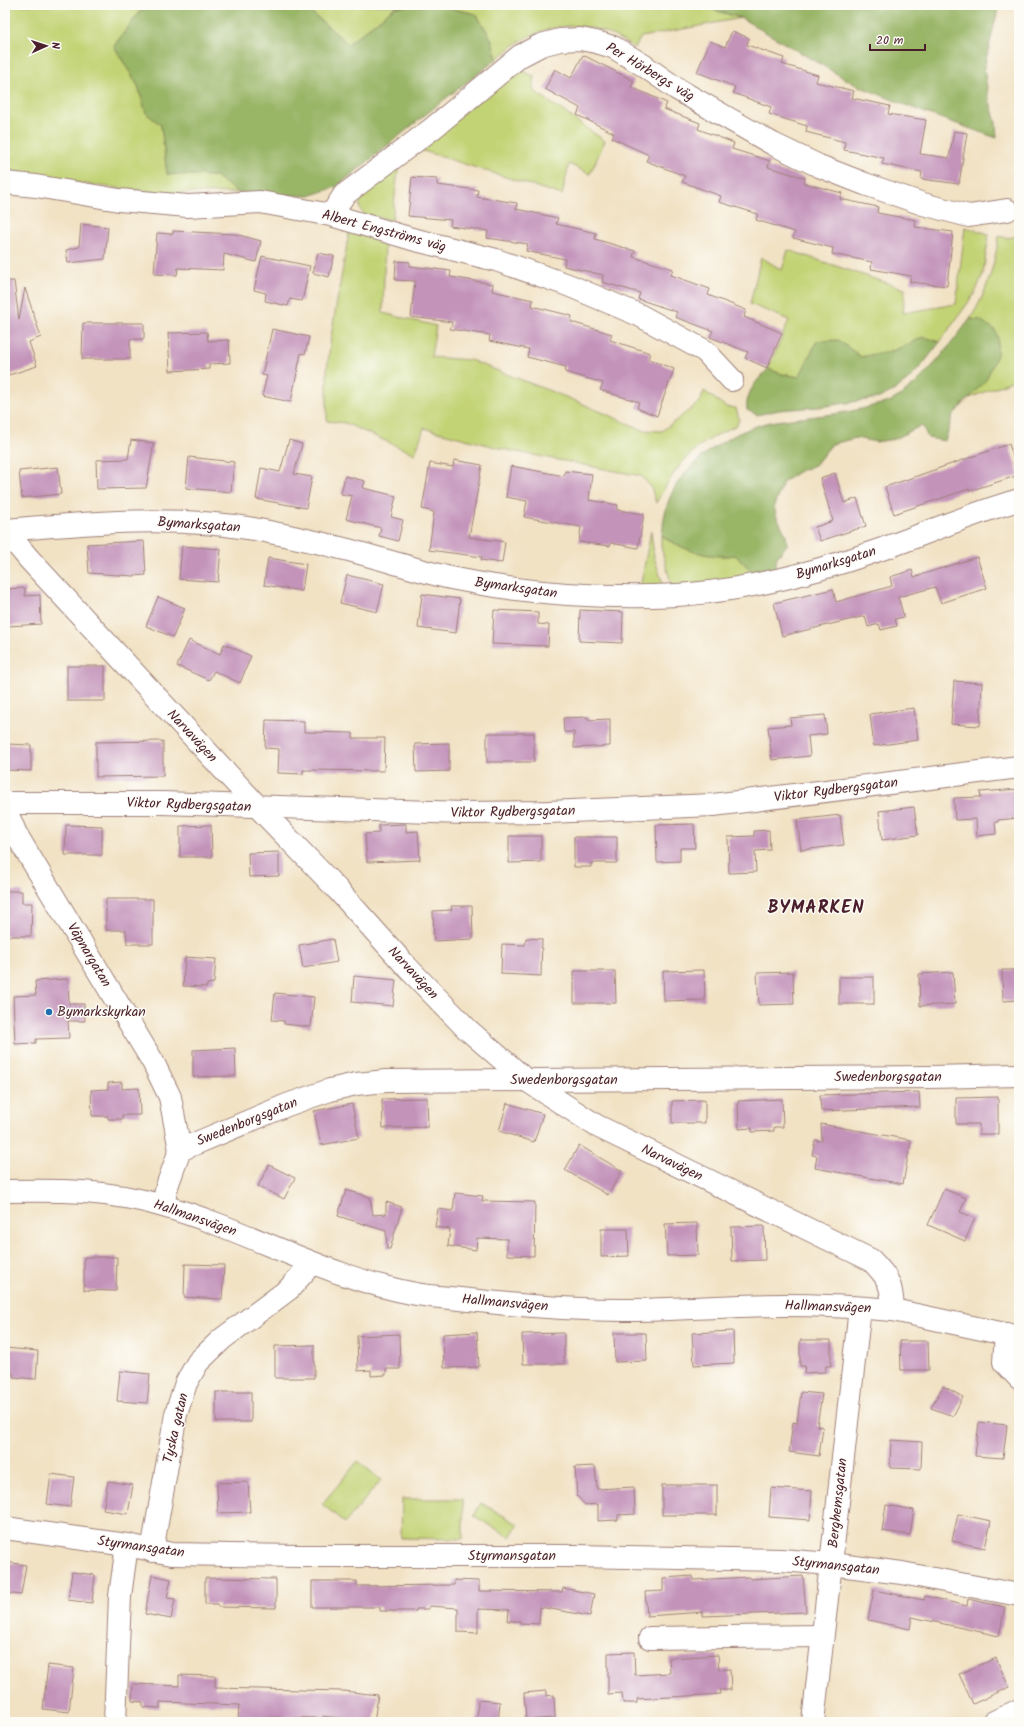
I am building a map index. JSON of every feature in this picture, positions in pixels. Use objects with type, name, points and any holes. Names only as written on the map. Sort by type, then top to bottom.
[{"type":"street","name":"Per Hörbergs väg","points":[[332,215],[344,195],[433,128],[520,56],[541,45],[560,40],[580,39],[613,47],[643,65],[677,89],[773,144],[819,166],[923,204],[969,216],[1007,210]]},
{"type":"street","name":"Albert Engströms väg","points":[[5,183],[36,186],[119,200],[188,206],[260,202],[332,215],[412,239],[496,260],[568,285],[639,315],[705,351],[732,380]]},
{"type":"street","name":"Bymarksgatan","points":[[5,530],[132,521],[196,523],[254,529],[355,552],[455,579],[505,588],[545,593],[593,596],[655,596],[695,593],[748,586],[826,568],[883,549],[998,506],[1019,500]]},
{"type":"street","name":"Narvavägen","points":[[5,530],[29,559],[258,807],[337,889],[407,967],[467,1029],[526,1080],[597,1126],[871,1260],[885,1274],[891,1292],[893,1310]]},
{"type":"street","name":"Viktor Rydbergsgatan","points":[[5,803],[162,804],[463,813],[548,812],[713,806],[1019,767]]},
{"type":"street","name":"Väpnargatan","points":[[5,808],[16,834],[153,1062],[170,1097],[180,1150]]},
{"type":"street","name":"Swedenborgsgatan","points":[[163,1206],[167,1186],[180,1150],[287,1105],[330,1090],[356,1084],[386,1081],[600,1081],[1019,1075]]},
{"type":"street","name":"Hallmansvägen","points":[[5,1191],[80,1190],[163,1206],[216,1224],[311,1264],[366,1283],[416,1294],[535,1308],[624,1310],[800,1305],[893,1310],[1013,1336]]},
{"type":"street","name":"Tyska gatan","points":[[152,1551],[176,1414],[186,1383],[198,1362],[222,1339],[290,1289],[311,1264]]},
{"type":"street","name":"Berghemsgatan","points":[[813,1722],[860,1308]]},
{"type":"street","points":[[1013,1336],[1004,1362],[1019,1378]]},
{"type":"street","name":"Styrmansgatan","points":[[5,1528],[127,1545],[172,1554],[300,1556],[582,1556],[781,1560],[831,1564],[902,1573],[1019,1596]]},
{"type":"street","points":[[115,1722],[120,1596],[127,1545]]},
{"type":"street","points":[[650,1638],[822,1636]]},
{"type":"street","points":[[994,1722],[1019,1710]]},
{"type":"green space","points":[[5,5],[157,5],[140,11],[114,46],[138,86],[146,113],[161,125],[167,174],[215,176],[239,193],[156,192],[80,183],[5,170]]},
{"type":"green space","points":[[157,5],[303,5],[348,44],[395,7],[436,5],[476,14],[491,38],[497,59],[446,98],[336,187],[309,196],[239,193],[215,176],[167,174],[161,125],[146,113],[138,86],[114,46],[140,11]]},
{"type":"green space","points":[[303,5],[432,5],[395,7],[348,44]]},
{"type":"green space","points":[[436,5],[697,5],[741,18],[641,37],[635,48],[617,38],[589,27],[558,27],[528,37],[513,46],[497,59],[491,38],[476,14]]},
{"type":"green space","points":[[697,5],[999,5],[984,68],[988,95],[996,123],[997,138],[923,112],[856,85],[741,18]]},
{"type":"green space","points":[[519,69],[535,77],[533,90],[605,141],[590,174],[569,164],[562,195],[417,149]]},
{"type":"green space","points":[[399,163],[392,220],[364,214],[360,208],[360,201],[364,194],[378,179]]},
{"type":"green space","points":[[965,227],[989,234],[983,274],[975,293],[940,342],[924,337],[895,350],[861,357],[838,340],[799,377],[782,374],[768,369],[789,320],[750,304],[761,257],[782,270],[788,250],[905,289],[903,313],[956,304]]},
{"type":"green space","points":[[349,232],[385,240],[383,313],[436,326],[431,357],[470,360],[576,401],[643,430],[662,431],[700,402],[704,391],[726,407],[736,408],[739,419],[737,425],[709,440],[689,456],[672,476],[656,503],[651,487],[641,476],[507,450],[424,428],[415,454],[345,423],[327,421],[327,370],[331,336]]},
{"type":"green space","points":[[1019,234],[1019,378],[967,399],[986,380],[980,320],[970,319],[981,299],[989,279],[999,236],[1009,238]]},
{"type":"green space","points":[[970,319],[980,320],[995,330],[998,339],[997,355],[986,380],[953,415],[945,441],[928,438],[922,425],[895,439],[876,442],[856,438],[832,444],[815,465],[800,471],[783,482],[774,506],[776,515],[786,535],[787,545],[777,557],[774,573],[756,577],[735,555],[716,556],[697,552],[687,549],[662,536],[667,505],[678,482],[701,457],[716,446],[731,437],[762,424],[852,411],[891,401],[904,393],[925,374]]},
{"type":"green space","points":[[924,337],[940,342],[908,380],[893,391],[879,398],[819,407],[779,410],[757,415],[747,410],[750,392],[756,382],[768,369],[782,374],[799,377],[817,341],[838,340],[861,357],[895,350]]},
{"type":"green space","points":[[651,531],[654,557],[664,587],[640,588]]},
{"type":"green space","points":[[661,536],[669,541],[696,552],[716,556],[735,555],[756,577],[672,587],[661,547]]},
{"type":"green space","points":[[358,1461],[381,1480],[345,1523],[322,1504]]},
{"type":"green space","points":[[402,1499],[463,1499],[463,1539],[401,1538]]},
{"type":"green space","points":[[481,1503],[518,1524],[510,1537],[474,1516]]},
{"type":"building","points":[[732,31],[749,38],[747,45],[784,58],[782,64],[818,75],[816,82],[854,91],[852,98],[890,106],[888,114],[926,120],[920,154],[949,158],[954,131],[967,133],[959,184],[921,179],[922,172],[882,164],[884,158],[844,150],[845,142],[806,132],[807,126],[769,114],[771,107],[733,93],[735,87],[697,72],[710,41],[725,47]]},
{"type":"building","points":[[583,55],[634,81],[631,87],[667,103],[664,109],[700,123],[698,129],[734,143],[732,149],[770,161],[768,167],[805,178],[804,183],[842,193],[840,199],[878,207],[877,213],[916,220],[915,227],[953,232],[947,286],[910,282],[911,276],[871,269],[872,262],[832,254],[833,248],[793,238],[795,232],[756,220],[758,214],[719,202],[721,196],[682,182],[685,176],[646,161],[649,155],[612,138],[614,133],[577,115],[580,108],[545,89],[555,69],[571,78]]},
{"type":"building","points":[[412,177],[437,179],[437,185],[478,190],[477,197],[517,203],[516,209],[558,218],[556,224],[596,233],[595,239],[635,251],[633,257],[673,269],[671,275],[710,289],[708,295],[746,310],[744,317],[782,333],[767,368],[745,358],[748,352],[710,337],[713,331],[675,317],[677,312],[638,299],[640,293],[602,282],[603,275],[564,266],[565,259],[526,251],[528,244],[487,238],[488,231],[450,226],[451,220],[408,216]]},
{"type":"building","points":[[81,224],[108,227],[105,259],[68,263],[66,250],[79,247]]},
{"type":"building","points":[[173,231],[235,234],[261,241],[256,262],[224,254],[223,270],[178,268],[177,275],[154,274],[157,233],[173,234]]},
{"type":"building","points":[[318,253],[334,256],[329,277],[313,273]]},
{"type":"building","points":[[262,256],[310,266],[302,301],[290,299],[288,306],[265,301],[266,293],[254,290]]},
{"type":"building","points":[[396,261],[410,262],[410,266],[451,271],[450,277],[493,284],[492,291],[533,300],[532,306],[572,316],[571,322],[612,334],[610,340],[650,353],[648,359],[674,369],[657,416],[637,408],[639,402],[600,390],[603,383],[565,372],[566,367],[527,357],[529,349],[489,341],[490,335],[450,329],[452,322],[411,317],[415,281],[395,280]]},
{"type":"building","points":[[5,281],[14,281],[19,320],[25,288],[41,337],[29,342],[37,366],[9,375],[5,363]]},
{"type":"building","points":[[83,323],[144,323],[144,339],[130,339],[130,359],[82,359]]},
{"type":"building","points":[[272,329],[309,337],[305,354],[301,353],[291,402],[262,396],[267,376],[262,375]]},
{"type":"building","points":[[207,332],[208,341],[229,340],[230,363],[209,364],[209,369],[170,371],[168,333]]},
{"type":"building","points":[[131,440],[154,443],[146,488],[97,489],[96,460],[128,459]]},
{"type":"building","points":[[289,440],[302,444],[294,474],[312,477],[306,508],[256,499],[261,468],[280,472]]},
{"type":"building","points":[[1009,444],[1019,475],[969,491],[969,489],[894,514],[885,487]]},
{"type":"building","points":[[189,457],[234,462],[231,492],[186,488]]},
{"type":"building","points":[[454,460],[482,465],[469,537],[505,542],[502,563],[481,560],[482,557],[429,550],[434,512],[422,509],[430,463],[453,467]]},
{"type":"building","points":[[511,466],[564,476],[565,471],[592,474],[589,500],[618,505],[617,510],[644,514],[638,548],[611,543],[610,546],[579,542],[581,527],[524,517],[527,501],[506,497]]},
{"type":"building","points":[[58,467],[61,494],[22,498],[19,471]]},
{"type":"building","points":[[835,473],[844,503],[857,498],[866,526],[820,541],[815,527],[833,521],[820,478]]},
{"type":"building","points":[[345,476],[365,481],[363,488],[396,496],[391,517],[403,520],[398,541],[379,536],[381,528],[346,519],[352,496],[341,494]]},
{"type":"building","points":[[144,541],[146,575],[133,576],[89,573],[87,544]]},
{"type":"building","points":[[182,546],[221,549],[218,582],[179,579]]},
{"type":"building","points":[[977,557],[987,588],[941,603],[935,587],[898,597],[904,617],[895,619],[897,626],[881,630],[879,624],[868,627],[865,616],[782,636],[774,603],[833,589],[836,602],[892,586],[890,577],[912,570],[914,577]]},
{"type":"building","points":[[268,558],[306,564],[302,591],[264,585]]},
{"type":"building","points":[[347,575],[384,584],[377,612],[340,603]]},
{"type":"building","points":[[25,588],[25,596],[40,595],[41,624],[8,626],[6,589]]},
{"type":"building","points":[[422,594],[460,599],[456,633],[418,628]]},
{"type":"building","points":[[158,597],[185,608],[173,637],[146,626]]},
{"type":"building","points":[[494,610],[538,612],[538,624],[549,625],[548,646],[492,644]]},
{"type":"building","points":[[580,610],[623,612],[622,643],[579,641]]},
{"type":"building","points":[[189,640],[220,654],[224,644],[251,656],[240,683],[214,671],[209,680],[177,666]]},
{"type":"building","points":[[67,666],[105,666],[105,701],[67,701]]},
{"type":"building","points":[[954,681],[982,683],[980,726],[951,724]]},
{"type":"building","points":[[914,708],[918,740],[874,746],[870,714]]},
{"type":"building","points":[[825,715],[827,734],[808,736],[810,756],[772,760],[768,727],[791,725],[790,718]]},
{"type":"building","points":[[588,717],[589,720],[610,719],[610,746],[574,748],[574,732],[564,732],[563,718]]},
{"type":"building","points":[[266,720],[304,721],[304,732],[353,733],[353,738],[385,738],[384,771],[303,770],[303,774],[278,773],[279,749],[265,748]]},
{"type":"building","points":[[487,733],[534,733],[534,762],[487,762]]},
{"type":"building","points":[[163,741],[163,776],[96,777],[96,742]]},
{"type":"building","points":[[449,743],[449,771],[416,772],[415,744]]},
{"type":"building","points":[[5,744],[31,745],[31,771],[5,770]]},
{"type":"building","points":[[1019,789],[1019,818],[998,820],[998,822],[995,822],[996,834],[977,836],[976,819],[955,820],[954,798],[981,797],[980,792]]},
{"type":"building","points":[[914,807],[918,835],[882,840],[879,811]]},
{"type":"building","points":[[840,815],[844,845],[801,850],[797,820]]},
{"type":"building","points":[[406,824],[406,832],[418,831],[420,860],[367,862],[365,834],[379,833],[379,825]]},
{"type":"building","points":[[694,824],[695,848],[680,848],[680,861],[657,862],[656,825]]},
{"type":"building","points":[[66,825],[102,826],[102,855],[65,855]]},
{"type":"building","points":[[211,825],[212,857],[180,857],[180,826]]},
{"type":"building","points":[[769,830],[770,850],[755,851],[756,872],[729,873],[728,837],[754,836],[754,831]]},
{"type":"building","points":[[509,836],[541,836],[541,862],[509,863]]},
{"type":"building","points":[[574,837],[617,837],[617,863],[591,863],[591,867],[574,867]]},
{"type":"building","points":[[279,852],[279,876],[249,877],[248,853]]},
{"type":"building","points":[[5,891],[22,891],[22,903],[32,903],[31,936],[5,936]]},
{"type":"building","points":[[106,899],[153,899],[153,944],[127,944],[126,930],[106,930]]},
{"type":"building","points":[[451,906],[472,906],[473,939],[434,941],[433,911],[452,910]]},
{"type":"building","points":[[526,938],[542,939],[541,976],[501,974],[502,944],[525,945]]},
{"type":"building","points":[[333,939],[337,962],[303,968],[299,945]]},
{"type":"building","points":[[185,957],[216,959],[214,983],[207,984],[207,987],[183,986]]},
{"type":"building","points":[[704,970],[705,1000],[664,1001],[663,971]]},
{"type":"building","points":[[1002,970],[1019,970],[1019,1000],[1003,1001]]},
{"type":"building","points":[[574,971],[615,971],[616,1003],[574,1003]]},
{"type":"building","points":[[793,972],[794,1004],[759,1005],[757,973]]},
{"type":"building","points":[[953,972],[955,1004],[920,1006],[919,974]]},
{"type":"building","points":[[354,976],[396,980],[393,1006],[352,1002]]},
{"type":"building","points":[[839,977],[874,977],[874,1004],[839,1004]]},
{"type":"building","name":"Bymarkskyrkan","points":[[68,979],[69,1004],[84,1004],[85,1021],[68,1021],[69,1038],[36,1039],[36,1043],[15,1044],[13,996],[36,995],[35,981]]},
{"type":"building","points":[[275,993],[314,997],[311,1027],[284,1024],[284,1021],[272,1020]]},
{"type":"building","points":[[235,1048],[236,1076],[193,1077],[193,1050]]},
{"type":"building","points":[[122,1082],[122,1089],[139,1088],[140,1115],[122,1115],[122,1119],[108,1119],[108,1116],[92,1116],[91,1090],[108,1089],[108,1083]]},
{"type":"building","points":[[919,1092],[920,1107],[821,1111],[820,1095]]},
{"type":"building","points":[[998,1097],[998,1134],[979,1134],[979,1124],[956,1124],[956,1098]]},
{"type":"building","points":[[427,1098],[428,1127],[383,1128],[382,1099]]},
{"type":"building","points":[[782,1099],[783,1127],[774,1127],[774,1131],[752,1132],[752,1128],[739,1129],[738,1101]]},
{"type":"building","points":[[705,1100],[705,1123],[672,1123],[672,1101]]},
{"type":"building","points":[[507,1103],[543,1114],[534,1142],[499,1131]]},
{"type":"building","points":[[352,1104],[359,1138],[321,1145],[314,1111]]},
{"type":"building","points":[[821,1124],[911,1140],[903,1184],[815,1168],[817,1156],[812,1155],[815,1140],[822,1141]]},
{"type":"building","points":[[579,1145],[622,1171],[608,1195],[565,1170]]},
{"type":"building","points":[[269,1165],[295,1178],[284,1199],[258,1186]]},
{"type":"building","points":[[944,1189],[966,1198],[960,1212],[975,1218],[965,1241],[928,1225]]},
{"type":"building","points":[[346,1190],[370,1197],[373,1215],[386,1214],[386,1202],[402,1207],[390,1249],[387,1249],[386,1231],[338,1216]]},
{"type":"building","points":[[455,1193],[483,1196],[482,1201],[535,1202],[534,1256],[507,1255],[507,1239],[477,1238],[476,1250],[448,1246],[450,1229],[435,1227],[438,1209],[453,1211]]},
{"type":"building","points":[[697,1223],[698,1255],[667,1256],[665,1224]]},
{"type":"building","points":[[764,1226],[765,1260],[732,1261],[731,1227]]},
{"type":"building","points":[[601,1229],[628,1229],[629,1256],[601,1257]]},
{"type":"building","points":[[84,1257],[117,1257],[116,1291],[84,1290]]},
{"type":"building","points":[[185,1264],[224,1265],[222,1299],[184,1297]]},
{"type":"building","points":[[733,1331],[734,1363],[694,1365],[692,1333]]},
{"type":"building","points":[[477,1332],[479,1367],[444,1368],[443,1334]]},
{"type":"building","points":[[564,1333],[564,1364],[523,1364],[522,1334]]},
{"type":"building","points":[[614,1333],[646,1333],[647,1361],[615,1362]]},
{"type":"building","points":[[399,1334],[400,1369],[386,1369],[386,1375],[371,1376],[371,1370],[358,1371],[357,1336]]},
{"type":"building","points":[[800,1340],[831,1340],[831,1366],[826,1366],[825,1372],[804,1373],[805,1366],[800,1366]]},
{"type":"building","points":[[900,1341],[928,1341],[929,1370],[901,1370]]},
{"type":"building","points":[[314,1345],[314,1378],[275,1378],[275,1346]]},
{"type":"building","points":[[5,1348],[38,1351],[36,1379],[13,1377],[13,1373],[5,1372]]},
{"type":"building","points":[[120,1371],[150,1374],[147,1403],[117,1401]]},
{"type":"building","points":[[943,1386],[963,1397],[953,1416],[931,1408]]},
{"type":"building","points":[[216,1392],[251,1392],[251,1422],[216,1422]]},
{"type":"building","points":[[801,1392],[822,1394],[817,1426],[823,1427],[819,1456],[789,1452],[793,1422],[797,1423]]},
{"type":"building","points":[[979,1422],[1007,1425],[1003,1458],[975,1456]]},
{"type":"building","points":[[891,1440],[922,1442],[921,1469],[890,1468]]},
{"type":"building","points":[[595,1466],[597,1489],[634,1487],[635,1514],[618,1515],[618,1520],[598,1521],[598,1504],[585,1505],[577,1496],[575,1467]]},
{"type":"building","points":[[51,1474],[74,1477],[70,1507],[47,1504]]},
{"type":"building","points":[[108,1481],[133,1485],[128,1514],[103,1510]]},
{"type":"building","points":[[248,1482],[250,1512],[218,1513],[217,1483]]},
{"type":"building","points":[[662,1485],[717,1485],[717,1515],[662,1515]]},
{"type":"building","points":[[771,1488],[812,1491],[810,1520],[769,1517]]},
{"type":"building","points":[[886,1505],[914,1510],[910,1535],[882,1531]]},
{"type":"building","points":[[958,1514],[991,1521],[985,1548],[952,1541]]},
{"type":"building","points":[[5,1562],[26,1565],[21,1595],[5,1593]]},
{"type":"building","points":[[72,1572],[95,1575],[92,1603],[68,1600]]},
{"type":"building","points":[[152,1575],[171,1579],[167,1598],[175,1599],[171,1619],[145,1614]]},
{"type":"building","points":[[693,1576],[693,1580],[803,1576],[806,1612],[703,1616],[703,1612],[647,1616],[645,1592],[663,1591],[663,1578]]},
{"type":"building","points":[[205,1578],[276,1579],[276,1608],[218,1607],[218,1604],[205,1604]]},
{"type":"building","points":[[454,1580],[479,1581],[479,1591],[562,1592],[563,1588],[594,1594],[590,1616],[540,1607],[539,1624],[508,1621],[509,1610],[478,1609],[478,1633],[458,1632],[458,1608],[429,1606],[429,1609],[416,1609],[416,1611],[380,1611],[380,1607],[312,1607],[312,1581],[357,1581],[357,1586],[454,1585]]},
{"type":"building","points":[[874,1590],[924,1600],[925,1596],[967,1606],[968,1599],[1005,1607],[999,1636],[912,1617],[910,1629],[868,1620]]},
{"type":"building","points":[[634,1652],[635,1675],[670,1673],[669,1658],[718,1655],[719,1670],[730,1669],[731,1690],[720,1690],[721,1694],[637,1699],[637,1703],[623,1703],[622,1693],[608,1694],[608,1653]]},
{"type":"building","points":[[996,1658],[1009,1687],[973,1704],[959,1674]]},
{"type":"building","points":[[48,1665],[74,1668],[69,1712],[43,1709]]},
{"type":"building","points":[[179,1675],[215,1676],[215,1688],[343,1691],[378,1695],[374,1722],[323,1716],[323,1718],[261,1717],[261,1722],[238,1722],[239,1705],[160,1702],[160,1708],[143,1707],[143,1702],[132,1701],[133,1684],[179,1686]]},
{"type":"building","points":[[546,1691],[546,1696],[554,1695],[555,1718],[526,1720],[524,1693]]},
{"type":"building","points":[[478,1700],[500,1702],[498,1722],[477,1722]]},
{"type":"place","name":"Bymarkskyrkan","points":[[49,1012]]},
{"type":"district","name":"BYMARKEN","points":[[816,908]]}]
